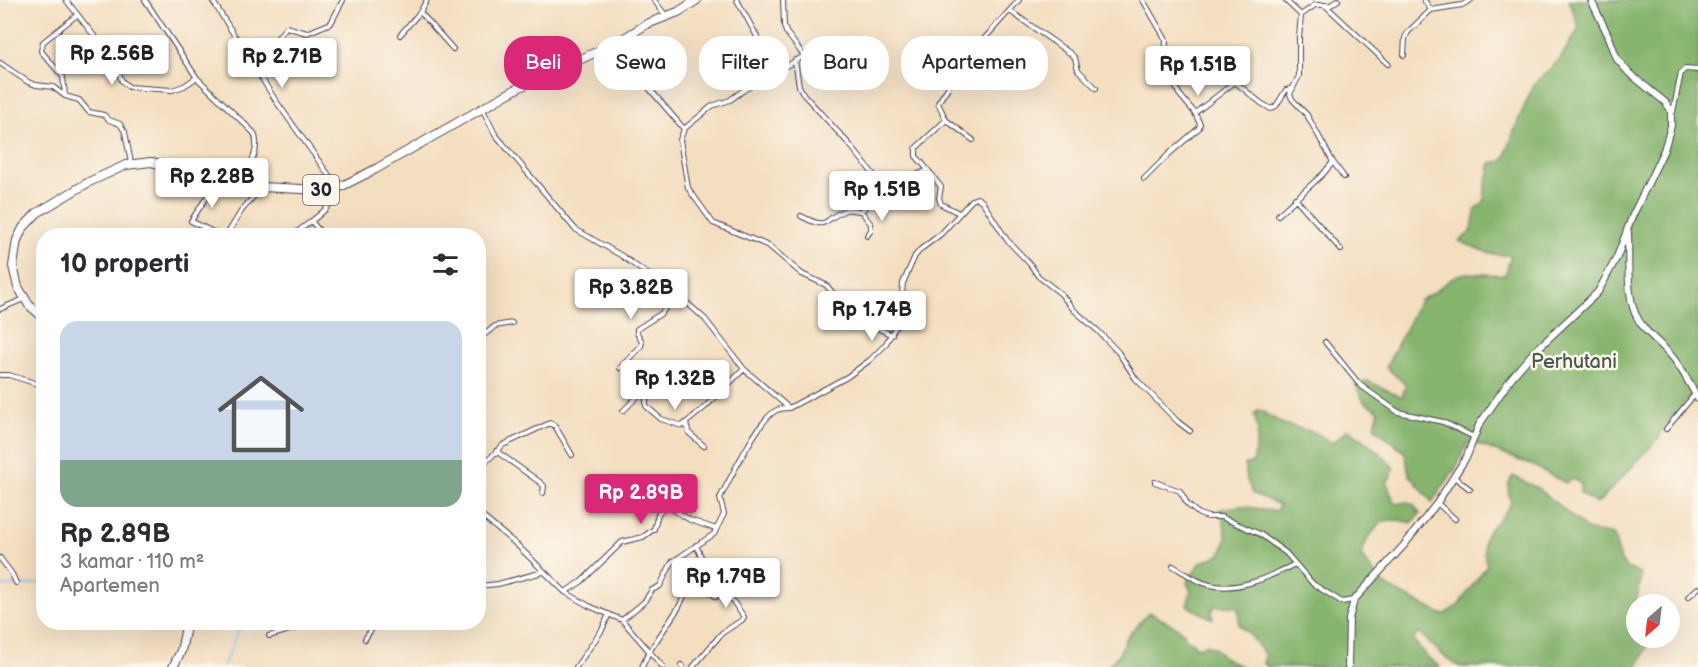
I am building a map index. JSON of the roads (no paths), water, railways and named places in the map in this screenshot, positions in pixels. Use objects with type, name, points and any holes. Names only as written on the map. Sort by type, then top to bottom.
[{"type":"highway","name":"30","points":[[628,36],[647,24],[678,12],[697,0]]},
{"type":"highway","name":"30","points":[[36,310],[24,299],[16,281],[14,259],[17,240],[27,223],[55,201],[89,182],[131,164],[159,162],[261,187],[321,190],[338,188],[538,78],[594,53]]},
{"type":"highway","points":[[173,667],[181,651],[185,630]]},
{"type":"street","points":[[66,0],[114,62],[122,81],[129,87],[172,90],[196,78]]},
{"type":"street","points":[[145,0],[196,78],[256,137],[256,147],[243,182]]},
{"type":"street","points":[[212,0],[276,101],[338,188],[326,209],[302,228]]},
{"type":"street","points":[[249,57],[270,47],[286,27],[307,33],[331,23],[343,0]]},
{"type":"street","points":[[400,35],[427,0]]},
{"type":"street","points":[[654,0],[667,16]]},
{"type":"street","points":[[737,0],[757,36]]},
{"type":"street","points":[[783,0],[786,32],[804,55],[789,63]]},
{"type":"street","points":[[987,36],[1019,0]]},
{"type":"street","points":[[1143,0],[1164,35],[1165,62],[1179,94],[1200,124],[1199,128],[1144,179]]},
{"type":"street","points":[[1285,0],[1301,15]]},
{"type":"street","points":[[1338,0],[1326,6],[1315,5],[1301,15],[1299,76],[1290,94],[1307,115],[1344,177]]},
{"type":"street","points":[[1424,0],[1431,10]]},
{"type":"street","points":[[1404,55],[1406,35],[1431,10],[1462,5],[1471,0]]},
{"type":"street","points":[[1591,0],[1617,59],[1629,73],[1665,102],[1672,116]]},
{"type":"street","points":[[1326,6],[1388,64]]},
{"type":"street","points":[[1010,11],[1071,54],[1075,58],[1078,70],[1096,88]]},
{"type":"street","points":[[420,12],[453,49]]},
{"type":"street","points":[[65,96],[63,77],[40,50],[43,42],[78,15]]},
{"type":"street","points":[[795,60],[799,86],[804,95],[850,145],[882,185],[889,186],[928,171]]},
{"type":"street","points":[[0,63],[28,82],[51,86],[65,96],[79,100],[89,112],[104,115],[109,120],[120,124],[125,132],[131,164]]},
{"type":"street","points":[[1348,667],[1348,619],[1354,600],[1405,544],[1437,503],[1467,456],[1479,425],[1512,377],[1598,292],[1617,257],[1632,217],[1664,150],[1681,72],[1687,69],[1698,70]]},
{"type":"street","points":[[1194,113],[1235,82],[1271,109],[1276,106],[1286,90],[1292,89]]},
{"type":"street","points":[[651,90],[684,129]]},
{"type":"street","points":[[745,90],[708,109],[684,129],[680,140],[688,188],[713,224],[769,246],[802,274],[826,285],[854,316],[892,335]]},
{"type":"street","points":[[946,90],[938,103],[946,120],[973,140]]},
{"type":"street","points":[[482,108],[495,134],[575,229],[622,256],[675,293],[705,319],[744,369],[789,408]]},
{"type":"street","points":[[946,120],[916,148],[916,156],[941,187],[939,198],[941,204],[959,213]]},
{"type":"street","points":[[1278,215],[1333,162]]},
{"type":"street","points":[[205,228],[191,221],[220,177]]},
{"type":"street","points":[[801,216],[823,224],[847,210],[861,211],[867,206],[872,194],[882,185]]},
{"type":"street","points":[[231,228],[261,187]]},
{"type":"street","points":[[622,620],[644,602],[652,590],[660,586],[672,562],[712,536],[724,514],[720,498],[751,442],[774,412],[789,408],[816,395],[863,366],[877,354],[892,335],[901,313],[903,283],[911,270],[915,256],[941,234],[974,198],[982,201],[1007,240],[1038,276],[1061,294],[1074,310],[1098,331],[1118,352],[1136,379],[1173,418],[1190,430]]},
{"type":"street","points":[[1295,198],[1341,250]]},
{"type":"street","points":[[861,211],[872,225],[867,236]]},
{"type":"street","points":[[310,221],[317,228]]},
{"type":"street","points":[[1628,230],[1632,303],[1636,315],[1650,336],[1674,359],[1697,397],[1666,429]]},
{"type":"street","points":[[620,368],[642,344],[637,333],[638,329],[662,313],[675,293]]},
{"type":"street","points":[[0,309],[24,299]]},
{"type":"street","points":[[486,333],[495,326],[512,323]]},
{"type":"street","points":[[1325,342],[1360,384],[1398,412],[1443,422],[1474,437]]},
{"type":"street","points":[[623,411],[642,394],[646,399],[648,409],[661,419],[680,426],[686,424],[744,369]]},
{"type":"street","points":[[0,375],[12,375],[36,383]]},
{"type":"street","points":[[486,462],[503,445],[552,423],[572,455]]},
{"type":"street","points":[[686,424],[689,433],[704,446]]},
{"type":"street","points":[[496,451],[541,483],[544,486],[543,493]]},
{"type":"street","points":[[1454,477],[1470,489]]},
{"type":"street","points":[[1155,482],[1180,491],[1188,505],[1199,514],[1221,517],[1260,534],[1279,547],[1310,582],[1334,598],[1345,602],[1354,600]]},
{"type":"street","points":[[1437,503],[1455,519]]},
{"type":"street","points":[[566,592],[580,583],[623,540],[643,537],[654,529],[658,514],[666,505],[690,520],[716,529]]},
{"type":"street","points":[[486,520],[517,545],[566,592],[622,620],[663,667]]},
{"type":"street","points":[[693,667],[722,633],[744,617],[704,562],[696,545]]},
{"type":"street","points":[[0,558],[12,574],[15,583]]},
{"type":"street","points":[[704,562],[697,570],[699,577],[704,587],[716,597]]},
{"type":"street","points":[[1173,566],[1208,584],[1224,586],[1268,577],[1295,564]]},
{"type":"street","points":[[486,585],[543,572]]},
{"type":"street","points":[[642,667],[649,652],[680,607],[687,590],[699,577]]},
{"type":"street","points":[[1688,597],[1698,588]]},
{"type":"street","points":[[576,667],[602,630],[609,614]]},
{"type":"street","points":[[269,636],[290,630]]},
{"type":"street","points":[[365,639],[371,630]]},
{"type":"waterway","points":[[0,586],[36,583]]},
{"type":"waterway","points":[[223,667],[239,630]]},
{"type":"park label","name":"Perhutani","points":[[1574,362]]}]
